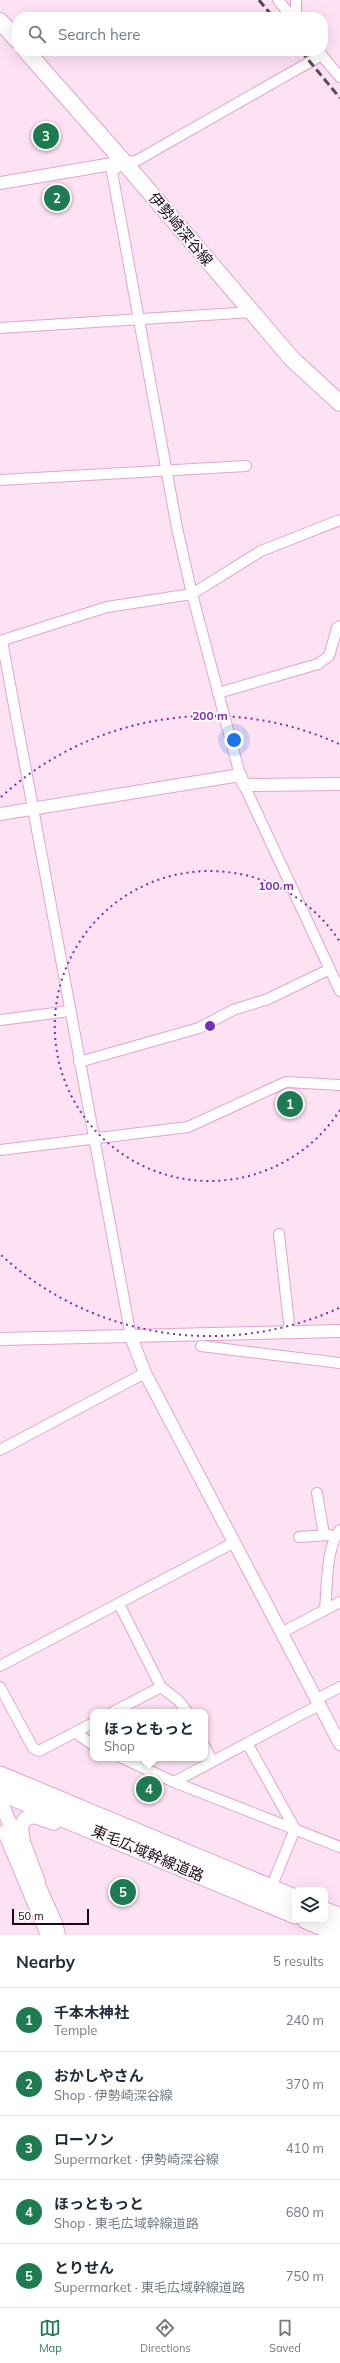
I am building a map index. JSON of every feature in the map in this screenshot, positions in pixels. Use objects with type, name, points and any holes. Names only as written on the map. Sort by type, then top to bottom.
[{"type":"highway","name":"東毛広域幹線道路","points":[[0,1775],[292,1897]]},
{"type":"highway","name":"東毛広域幹線道路","points":[[0,1792],[292,1914]]},
{"type":"highway","points":[[328,1915],[340,1930]]},
{"type":"highway","points":[[316,1923],[340,1930]]},
{"type":"main road","points":[[0,21],[12,34]]},
{"type":"main road","name":"伊勢崎深谷線","points":[[30,56],[124,162],[292,359],[340,403]]},
{"type":"main road","points":[[0,1801],[38,1882]]},
{"type":"main road","points":[[58,1935],[21,1832],[21,1826],[29,1817],[38,1817],[80,1834],[112,1839]]},
{"type":"main road","points":[[0,1822],[48,1935]]},
{"type":"street","points":[[278,0],[288,12]]},
{"type":"street","points":[[296,0],[296,12]]},
{"type":"street","points":[[0,183],[136,161],[315,56]]},
{"type":"street","points":[[323,56],[338,72]]},
{"type":"street","points":[[124,162],[112,172],[167,470],[192,594],[242,780],[340,991]]},
{"type":"street","points":[[0,328],[253,312]]},
{"type":"street","points":[[0,480],[246,466]]},
{"type":"street","points":[[340,520],[261,551],[192,594],[107,606],[1,641],[79,1062],[132,1337],[145,1373],[340,1744]]},
{"type":"street","points":[[218,693],[318,664],[329,656],[337,628],[340,626]]},
{"type":"street","points":[[0,814],[242,780],[340,784]]},
{"type":"street","points":[[79,1062],[198,1028],[233,1010],[268,999],[330,969]]},
{"type":"street","points":[[0,1020],[70,1011]]},
{"type":"street","points":[[0,1150],[188,1127],[286,1082],[340,1085]]},
{"type":"street","points":[[279,1234],[290,1332]]},
{"type":"street","points":[[0,1339],[340,1331]]},
{"type":"street","points":[[201,1346],[340,1363]]},
{"type":"street","points":[[0,1450],[145,1373]]},
{"type":"street","points":[[317,1493],[324,1535]]},
{"type":"street","points":[[299,1537],[339,1533],[330,1557],[325,1610]]},
{"type":"street","points":[[0,1666],[233,1543]]},
{"type":"street","points":[[282,1633],[340,1602]]},
{"type":"street","points":[[119,1604],[161,1687],[179,1701],[185,1709]]},
{"type":"street","points":[[0,1687],[33,1748],[39,1751],[90,1725]]},
{"type":"street","points":[[119,1709],[161,1687]]},
{"type":"street","points":[[174,1782],[247,1743],[318,1702],[340,1687]]},
{"type":"street","points":[[76,1733],[90,1743]]},
{"type":"street","points":[[247,1743],[295,1829]]},
{"type":"street","points":[[208,1753],[212,1761]]},
{"type":"street","points":[[128,1761],[174,1782],[340,1847]]},
{"type":"street","points":[[271,1888],[295,1829]]},
{"type":"railway","points":[[259,0],[269,12]]},
{"type":"railway","points":[[305,56],[340,98]]},
{"type":"place","name":"ローソン","points":[[46,136]]},
{"type":"place","name":"おかしやさん","points":[[57,198]]},
{"type":"place","name":"千本木神社","points":[[290,1104]]},
{"type":"place","name":"ほっともっと","points":[[149,1789]]},
{"type":"place","name":"とりせん","points":[[123,1892]]}]
